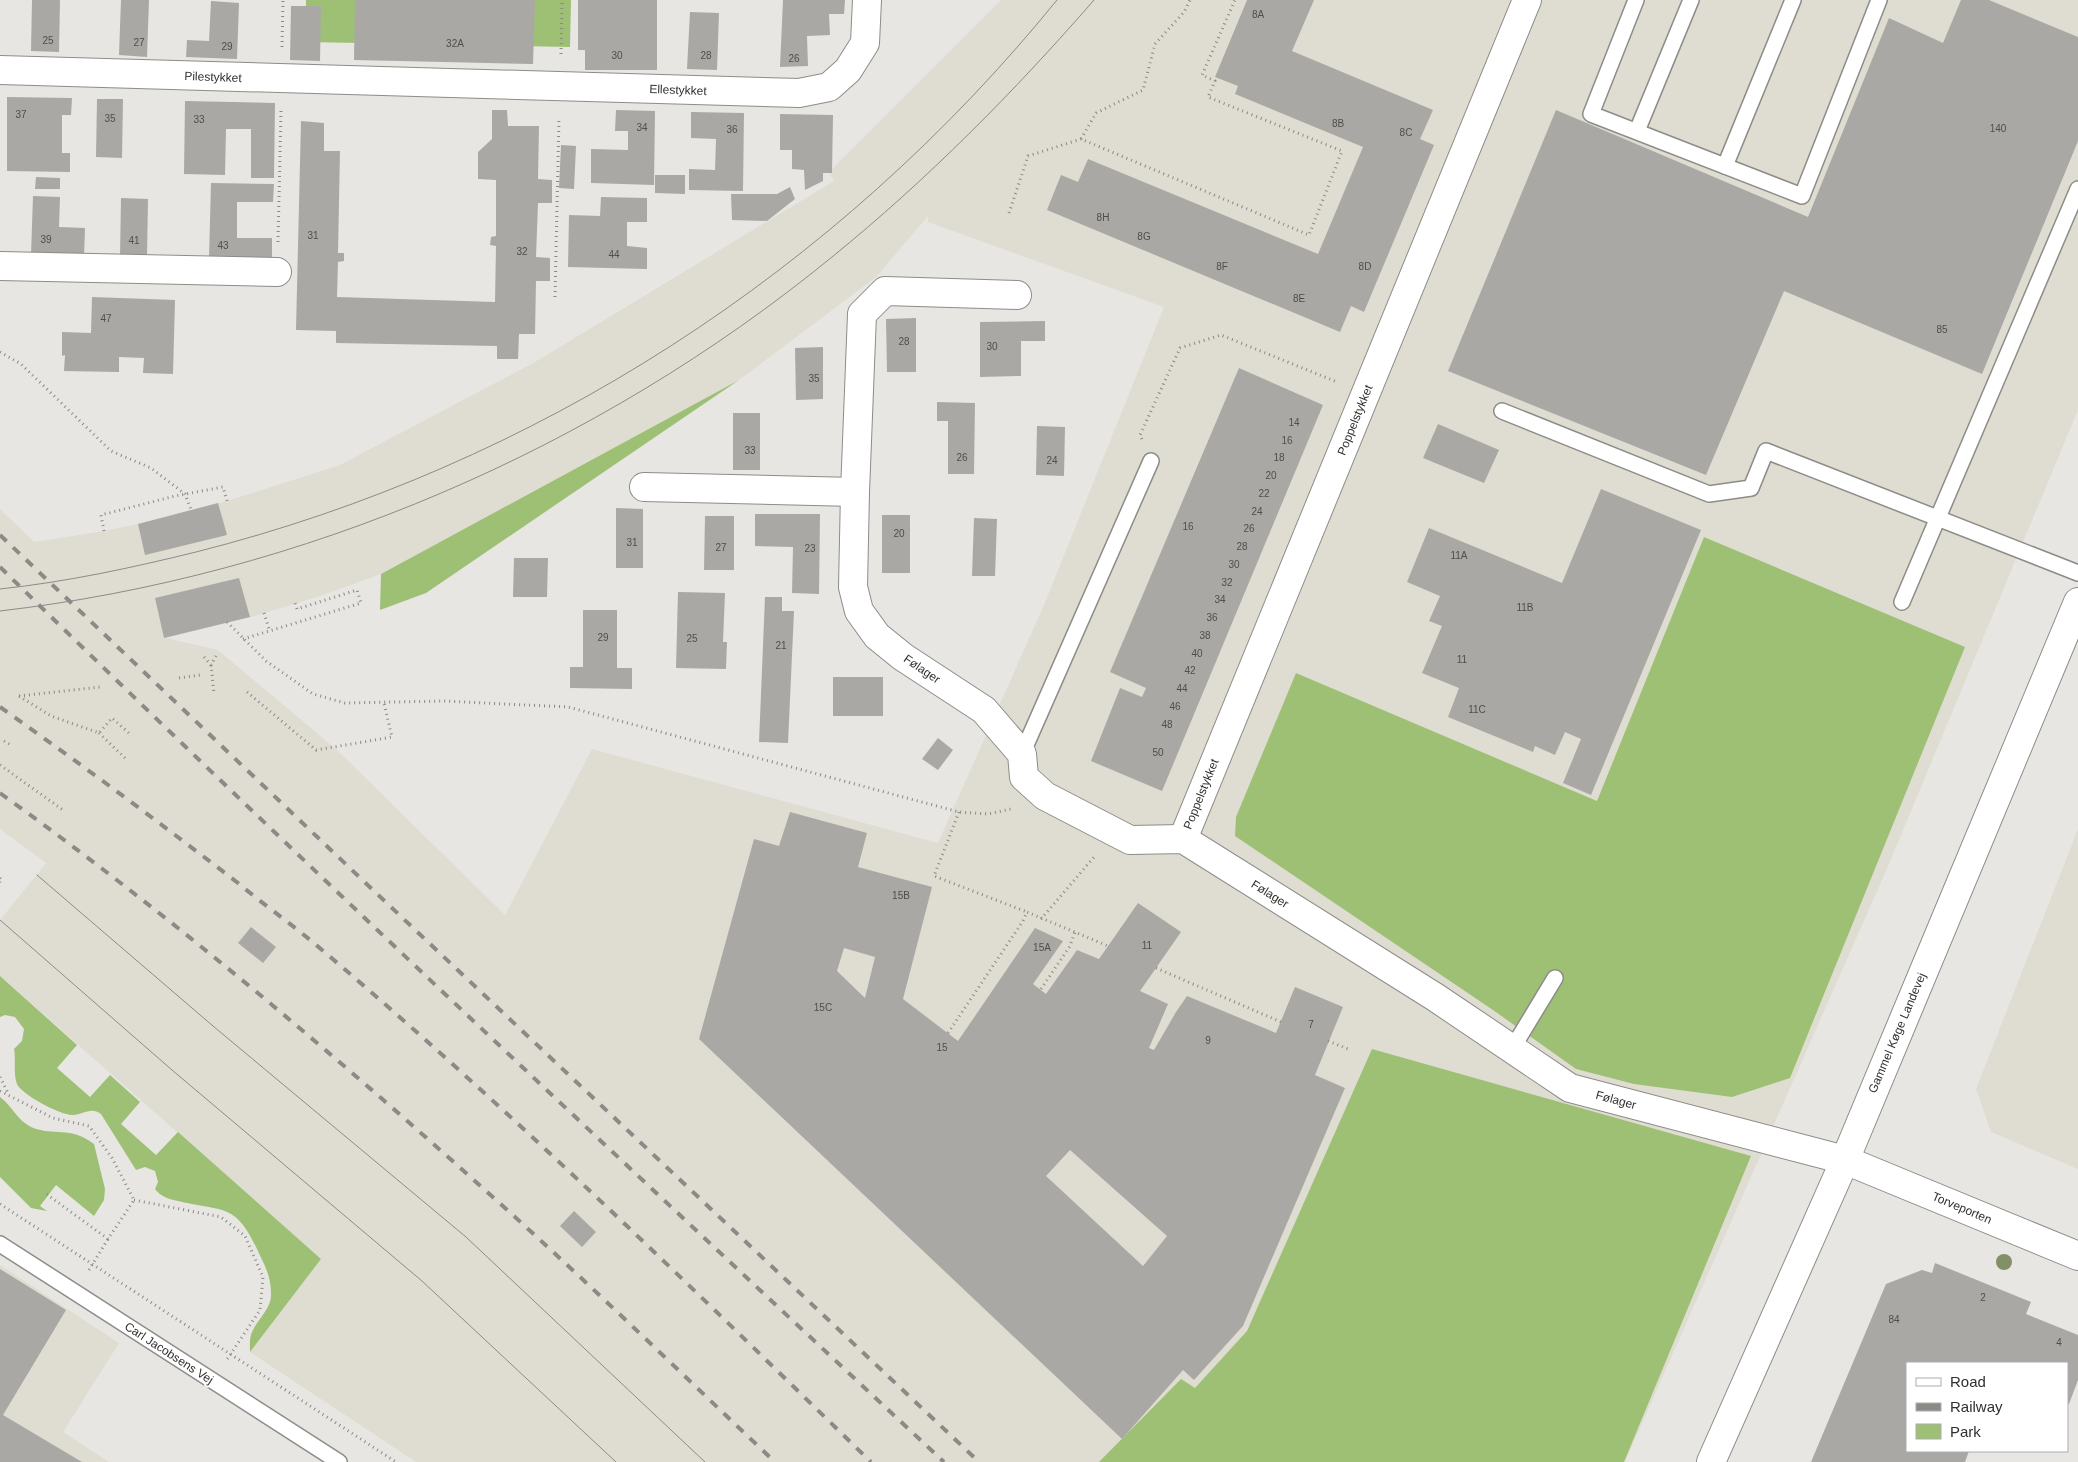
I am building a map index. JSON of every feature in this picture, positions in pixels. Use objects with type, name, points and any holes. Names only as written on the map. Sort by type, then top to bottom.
[{"type":"street","name":"Ellestykket","points":[[426,84],[798,93],[829,87],[848,70],[865,43],[867,0]]},
{"type":"street","name":"Poppelstykket","points":[[1183,839],[1527,0]]},
{"type":"street","name":"Pilestykket","points":[[0,70],[426,84]]},
{"type":"street","points":[[0,266],[277,272]]},
{"type":"street","name":"Følager","points":[[1017,295],[885,291],[862,314],[853,587],[859,611],[877,636],[896,651],[984,710],[1022,754]]},
{"type":"street","points":[[644,486],[855,492]]},
{"type":"street","name":"Gammel Køge Landevej","points":[[1711,1462],[1845,1160],[2078,602]]},
{"type":"street","points":[[1022,754],[1024,777],[1045,796],[1114,833],[1130,840],[1183,839]]},
{"type":"street","name":"Følager","points":[[1183,839],[1435,997],[1570,1088],[1845,1160]]},
{"type":"street","name":"Torveporten","points":[[1845,1160],[2078,1256]]},
{"type":"lane","points":[[1636,0],[1591,114],[1802,196],[1879,0]]},
{"type":"lane","points":[[1637,131],[1691,0]]},
{"type":"lane","points":[[1725,166],[1793,0]]},
{"type":"lane","points":[[1902,602],[2078,189]]},
{"type":"lane","points":[[1502,411],[1710,494],[1751,488],[1766,451],[2078,573]]},
{"type":"lane","points":[[1022,754],[1151,461]]},
{"type":"lane","points":[[1512,1050],[1554,978]]},
{"type":"lane","name":"Carl Jacobsens Vej","points":[[0,1244],[339,1462]]},
{"type":"path","points":[[277,272],[283,0]]},
{"type":"path","points":[[554,297],[562,0]]},
{"type":"path","points":[[1081,139],[1096,113],[1143,90],[1155,44],[1184,12],[1190,0]]},
{"type":"path","points":[[1010,213],[1028,156],[1081,139],[1309,235],[1342,151],[1208,97],[1215,81],[1202,75],[1235,0]]},
{"type":"path","points":[[1151,461],[1140,435],[1180,348],[1221,335],[1366,393]]},
{"type":"path","points":[[0,352],[21,364],[111,451],[151,468],[186,494],[192,512]]},
{"type":"path","points":[[104,531],[101,515],[186,494],[223,487],[227,501]]},
{"type":"path","points":[[243,639],[361,603],[357,590],[297,609],[295,603]]},
{"type":"path","points":[[264,613],[270,632]]},
{"type":"path","points":[[226,622],[266,662],[313,694],[345,703],[444,702],[568,707],[959,812],[988,814],[1011,809],[1045,796]]},
{"type":"path","points":[[214,694],[211,665],[216,656]]},
{"type":"path","points":[[204,657],[211,665]]},
{"type":"path","points":[[179,678],[200,675]]},
{"type":"path","points":[[100,687],[19,696],[52,716],[99,733],[126,759]]},
{"type":"path","points":[[247,692],[316,750],[392,737],[384,702]]},
{"type":"path","points":[[99,733],[112,718],[130,734]]},
{"type":"path","points":[[4,741],[11,746]]},
{"type":"path","points":[[0,764],[62,810]]},
{"type":"path","points":[[959,812],[934,876],[1108,946]]},
{"type":"path","points":[[1041,919],[1114,833]]},
{"type":"path","points":[[0,878],[2,880],[0,882]]},
{"type":"path","points":[[948,1033],[1023,921],[1027,912]]},
{"type":"path","points":[[1040,989],[1070,946],[1076,932]]},
{"type":"path","points":[[1156,968],[1281,1022]]},
{"type":"path","points":[[1328,1042],[1348,1049]]},
{"type":"path","points":[[0,1076],[9,1096]]},
{"type":"path","points":[[0,1091],[53,1118],[89,1126],[112,1158],[134,1200]]},
{"type":"path","points":[[45,1193],[108,1239]]},
{"type":"path","points":[[92,1264],[134,1200]]},
{"type":"path","points":[[134,1200],[222,1217],[245,1236],[263,1277],[260,1310],[222,1368]]},
{"type":"path","points":[[0,1204],[396,1462]]},
{"type":"shaded area","points":[[1001,0],[2078,0],[2078,410],[1889,864],[1625,1462],[416,1462],[250,1352],[321,1259],[0,976],[0,920],[46,863],[0,829],[0,509],[34,542],[138,524],[227,501],[340,465],[535,362],[834,181],[829,172]],"holes":[[[928,216],[928,222],[1164,307],[1044,605],[938,843],[592,749],[505,915],[337,750],[218,650],[166,638],[255,616],[323,595],[381,574],[739,380],[876,277]]]},
{"type":"shaded area","points":[[2078,829],[2078,1169],[1991,1132],[1976,1089]]},
{"type":"shaded area","points":[[0,1265],[119,1343],[63,1432],[109,1462],[0,1462]]},
{"type":"green space","points":[[306,0],[571,0],[570,47],[306,42]]},
{"type":"green space","points":[[739,380],[426,593],[380,610],[381,574]]},
{"type":"green space","points":[[1704,537],[1965,647],[1790,1078],[1732,1097],[1634,1084],[1576,1069],[1493,1010],[1235,836],[1236,817],[1296,673],[1597,801]]},
{"type":"green space","points":[[0,976],[77,1045],[57,1068],[90,1097],[110,1075],[140,1102],[121,1124],[156,1155],[178,1132],[321,1259],[250,1352],[252,1333],[267,1308],[271,1293],[267,1270],[242,1223],[226,1212],[171,1199],[160,1194],[155,1189],[158,1182],[155,1171],[145,1167],[136,1170],[101,1114],[90,1111],[75,1115],[65,1114],[41,1103],[20,1088],[16,1080],[14,1049],[22,1041],[24,1029],[15,1017],[5,1015],[0,1017]]},
{"type":"green space","points":[[1372,1049],[1751,1156],[1624,1462],[1099,1462],[1181,1379],[1195,1388],[1247,1331]]},
{"type":"green space","points":[[0,1097],[22,1121],[31,1127],[77,1135],[94,1144],[105,1189],[104,1200],[94,1216],[56,1185],[40,1206],[47,1211],[31,1208],[0,1177]]},
{"type":"building","points":[[32,0],[60,0],[59,52],[31,51]]},
{"type":"building","points":[[121,0],[149,0],[147,57],[119,55]]},
{"type":"building","points":[[355,0],[535,0],[533,64],[354,60]]},
{"type":"building","points":[[578,0],[657,0],[657,70],[585,70],[585,50],[578,50]]},
{"type":"building","points":[[783,0],[845,0],[844,14],[829,14],[830,35],[807,36],[808,66],[780,67]]},
{"type":"building","points":[[1247,0],[1314,0],[1292,51],[1433,110],[1420,139],[1434,145],[1364,312],[1351,306],[1340,332],[1047,210],[1061,175],[1078,182],[1088,159],[1318,254],[1363,147],[1235,94],[1238,86],[1215,77]]},
{"type":"building","points":[[1961,0],[1989,0],[2078,37],[2078,141],[1982,374],[1784,291],[1706,475],[1448,371],[1556,110],[1808,217],[1889,18],[1943,43]]},
{"type":"building","points":[[211,1],[239,3],[237,59],[186,57],[187,40],[209,41]]},
{"type":"building","points":[[291,6],[321,6],[320,61],[290,60]]},
{"type":"building","points":[[690,12],[719,13],[717,70],[687,69]]},
{"type":"building","points":[[7,97],[72,98],[71,115],[62,115],[62,153],[70,153],[70,172],[7,171]]},
{"type":"building","points":[[97,99],[123,99],[122,158],[96,157]]},
{"type":"building","points":[[185,101],[275,103],[274,178],[251,178],[251,129],[226,129],[225,175],[184,174]]},
{"type":"building","points":[[492,110],[507,110],[508,126],[539,126],[538,179],[552,180],[552,203],[538,203],[536,257],[550,258],[550,281],[536,281],[535,334],[519,334],[518,359],[497,359],[497,346],[336,343],[336,331],[296,330],[301,121],[324,123],[324,151],[340,151],[338,253],[344,253],[344,261],[338,262],[337,297],[495,302],[496,246],[490,245],[491,237],[496,236],[496,180],[478,179],[478,152],[492,139]]},
{"type":"building","points":[[616,110],[655,111],[654,185],[591,183],[591,149],[628,150],[628,131],[615,131]]},
{"type":"building","points":[[691,112],[744,113],[743,191],[689,190],[689,169],[715,170],[716,139],[691,138]]},
{"type":"building","points":[[780,114],[833,115],[832,173],[823,173],[823,181],[805,190],[804,170],[792,169],[792,150],[780,150]]},
{"type":"building","points":[[561,145],[576,146],[574,189],[559,188]]},
{"type":"building","points":[[655,175],[685,175],[685,194],[655,193]]},
{"type":"building","points":[[36,177],[60,178],[60,189],[35,189]]},
{"type":"building","points":[[211,183],[274,184],[273,202],[237,202],[237,238],[272,238],[272,260],[209,259]]},
{"type":"building","points":[[790,187],[795,199],[767,221],[732,220],[731,194],[777,194]]},
{"type":"building","points":[[33,196],[60,197],[59,227],[85,228],[84,257],[31,255]]},
{"type":"building","points":[[601,197],[647,198],[647,222],[627,222],[627,246],[647,248],[647,269],[568,267],[569,215],[600,216]]},
{"type":"building","points":[[121,198],[148,199],[147,257],[120,257]]},
{"type":"building","points":[[92,297],[175,300],[173,374],[143,373],[144,358],[119,357],[119,372],[64,371],[65,355],[62,356],[62,332],[91,333]]},
{"type":"building","points":[[916,318],[916,372],[887,372],[886,319]]},
{"type":"building","points":[[1045,321],[1045,341],[1021,341],[1021,376],[980,377],[980,322]]},
{"type":"building","points":[[823,347],[823,399],[796,400],[795,348]]},
{"type":"building","points":[[1239,368],[1323,405],[1162,791],[1091,761],[1120,688],[1142,697],[1146,688],[1110,672]]},
{"type":"building","points":[[937,402],[975,403],[974,474],[948,474],[948,421],[937,421]]},
{"type":"building","points":[[733,413],[760,413],[760,470],[733,470]]},
{"type":"building","points":[[1438,424],[1499,450],[1484,483],[1423,458]]},
{"type":"building","points":[[1037,426],[1065,427],[1064,476],[1036,475]]},
{"type":"building","points":[[1601,489],[1701,530],[1591,795],[1563,783],[1581,739],[1565,732],[1555,755],[1535,746],[1533,752],[1448,717],[1459,688],[1422,673],[1442,626],[1429,621],[1440,596],[1407,582],[1429,528],[1562,583]]},
{"type":"building","points":[[218,503],[227,535],[145,555],[138,524]]},
{"type":"building","points":[[616,508],[643,509],[643,568],[616,568]]},
{"type":"building","points":[[755,514],[820,514],[819,594],[792,593],[793,547],[755,546]]},
{"type":"building","points":[[882,515],[910,515],[910,573],[882,573]]},
{"type":"building","points":[[705,516],[734,516],[734,570],[704,570]]},
{"type":"building","points":[[974,518],[997,519],[995,576],[972,576]]},
{"type":"building","points":[[514,558],[548,558],[547,597],[513,597]]},
{"type":"building","points":[[239,578],[250,617],[164,638],[155,598]]},
{"type":"building","points":[[678,592],[725,593],[723,642],[727,642],[726,669],[676,668]]},
{"type":"building","points":[[765,597],[782,597],[782,611],[794,611],[788,743],[759,742]]},
{"type":"building","points":[[583,610],[617,610],[617,668],[632,668],[632,689],[570,688],[570,667],[583,667]]},
{"type":"building","points":[[833,677],[883,677],[883,716],[833,716]]},
{"type":"building","points":[[938,738],[953,750],[938,770],[922,759]]},
{"type":"building","points":[[790,812],[867,833],[858,867],[932,887],[903,999],[958,1041],[1035,928],[1063,941],[1033,984],[1046,994],[1077,950],[1099,959],[1138,903],[1181,932],[1140,991],[1168,1004],[1149,1048],[1154,1050],[1187,996],[1276,1033],[1295,987],[1343,1007],[1315,1075],[1345,1088],[1243,1326],[1194,1380],[1183,1370],[1122,1439],[699,1039],[754,839],[779,846]],"holes":[[[844,948],[875,957],[865,998],[837,971]],[[1070,1150],[1167,1236],[1143,1266],[1046,1176]]]},
{"type":"building","points":[[251,927],[276,947],[263,963],[238,943]]},
{"type":"building","points":[[574,1211],[596,1232],[582,1247],[560,1226]]},
{"type":"building","points":[[1935,1263],[2031,1302],[2026,1314],[2078,1335],[2078,1380],[2069,1404],[2068,1362],[1906,1362],[1906,1452],[1969,1452],[1965,1462],[1811,1462],[1886,1284],[1922,1270],[1932,1273]]},
{"type":"building","points":[[0,1269],[66,1310],[3,1415],[82,1462],[0,1462]]},
{"type":"tram line","points":[[0,589],[98,574],[147,564],[196,552],[322,515],[443,468],[560,411],[671,346],[777,272],[877,189],[970,98],[1057,0]]},
{"type":"tram line","points":[[0,611],[113,594],[224,568],[334,534],[441,493],[545,445],[645,389],[741,326],[832,257],[902,197],[969,134],[1033,68],[1094,0]]},
{"type":"tram line","points":[[37,875],[213,1026],[466,1237],[705,1462]]},
{"type":"tram line","points":[[0,920],[172,1070],[422,1281],[616,1462]]},
{"type":"railway","points":[[0,535],[979,1462]]},
{"type":"railway","points":[[0,567],[351,905],[944,1462]]},
{"type":"railway","points":[[0,707],[238,883],[315,944],[387,1006],[598,1198],[871,1462]]},
{"type":"railway","points":[[0,793],[66,841],[195,942],[383,1099],[539,1239],[775,1462]]}]
